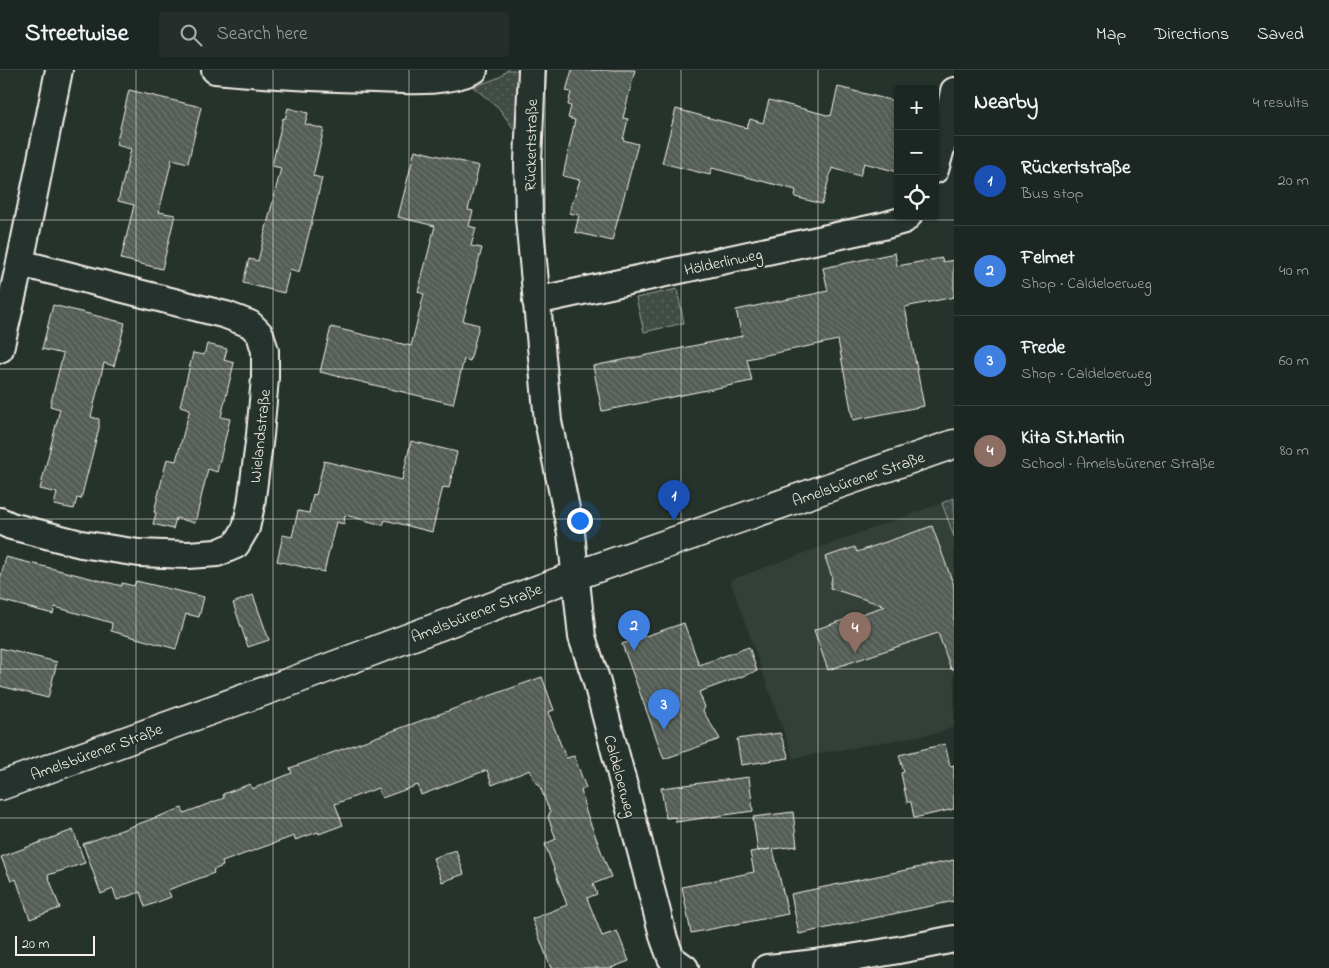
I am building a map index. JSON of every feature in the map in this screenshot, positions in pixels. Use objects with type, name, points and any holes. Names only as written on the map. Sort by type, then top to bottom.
[{"type":"street","points":[[0,349],[20,263],[58,70]]},
{"type":"street","points":[[215,70],[338,78],[425,80],[463,75],[474,70]]},
{"type":"street","name":"Rückertstraße","points":[[532,70],[528,161],[529,218],[548,421],[571,533],[574,576]]},
{"type":"street","points":[[939,156],[954,91]]},
{"type":"street","name":"Hölderlinweg","points":[[536,301],[904,220]]},
{"type":"street","name":"Wielandstraße","points":[[0,521],[11,526],[81,544],[139,553],[188,555],[217,553],[236,545],[246,528],[251,504],[265,378],[265,350],[260,334],[250,324],[226,315],[20,263]]},
{"type":"street","name":"Amelsbürener Straße","points":[[0,786],[290,682],[574,576],[954,444]]},
{"type":"street","name":"Caldeloerweg","points":[[574,576],[582,637],[596,679],[664,938],[671,958],[685,968]]},
{"type":"street","points":[[768,968],[864,957],[954,939]]},
{"type":"shaded area","points":[[507,70],[522,70],[519,136],[498,107],[473,87],[500,77]]},
{"type":"shaded area","points":[[677,289],[684,323],[644,332],[636,298]]},
{"type":"shaded area","points":[[954,498],[954,537],[942,503]]},
{"type":"shaded area","points":[[942,503],[954,537],[954,727],[936,733],[793,758],[730,580]]},
{"type":"building","points":[[572,70],[635,70],[623,118],[628,119],[623,140],[638,144],[612,241],[575,232],[579,215],[569,213],[580,180],[563,176],[575,120],[568,118],[571,106],[568,105],[571,92],[566,91]]},
{"type":"building","points":[[838,87],[894,101],[894,171],[864,163],[860,176],[832,168],[822,204],[795,197],[796,190],[712,168],[710,175],[662,163],[676,109],[747,128],[750,119],[763,123],[769,100],[831,116]]},
{"type":"building","points":[[129,90],[201,107],[188,163],[172,159],[159,212],[175,215],[162,269],[121,259],[134,205],[118,201],[131,149],[116,145]]},
{"type":"building","points":[[288,108],[308,113],[305,124],[324,129],[313,176],[322,178],[311,225],[299,272],[290,269],[284,293],[243,283],[249,259],[258,261],[281,168],[272,166],[283,118],[285,119]]},
{"type":"building","points":[[415,150],[479,166],[468,210],[473,211],[469,226],[476,228],[471,246],[482,248],[463,321],[479,325],[470,361],[464,359],[453,404],[320,372],[331,327],[411,346],[424,294],[418,292],[435,226],[398,217]]},
{"type":"building","points":[[895,253],[897,266],[942,258],[943,262],[954,260],[954,297],[905,307],[924,406],[853,420],[838,340],[747,359],[752,381],[602,411],[593,366],[742,336],[736,310],[828,291],[823,268]]},
{"type":"building","points":[[53,305],[125,323],[114,366],[104,363],[91,417],[99,419],[99,428],[81,499],[77,498],[74,509],[54,505],[57,493],[40,489],[60,409],[50,406],[63,354],[42,349]]},
{"type":"building","points":[[207,344],[227,349],[224,360],[234,363],[221,417],[230,419],[217,472],[208,469],[195,523],[176,518],[173,529],[153,524],[156,513],[154,512],[167,459],[176,461],[190,409],[180,406],[193,353],[204,355]]},
{"type":"building","points":[[411,441],[457,452],[449,488],[443,487],[432,532],[385,520],[383,525],[345,515],[344,524],[336,522],[324,572],[277,561],[283,535],[292,537],[298,511],[309,513],[313,494],[316,495],[324,461],[402,480]]},
{"type":"building","points":[[932,526],[954,586],[954,669],[951,669],[938,633],[828,670],[814,630],[885,606],[830,588],[832,577],[825,557],[855,547],[857,552]]},
{"type":"building","points":[[6,557],[122,586],[122,583],[134,586],[136,581],[204,597],[199,617],[186,614],[176,649],[111,631],[112,623],[55,607],[53,614],[0,600],[0,579]]},
{"type":"building","points":[[253,595],[269,640],[248,647],[233,603]]},
{"type":"building","points":[[684,623],[699,665],[749,647],[757,671],[699,692],[705,707],[703,711],[720,739],[664,759],[622,644]]},
{"type":"building","points":[[0,648],[57,662],[48,698],[0,686]]},
{"type":"building","points":[[542,677],[554,710],[548,712],[566,758],[574,756],[586,788],[581,789],[585,809],[611,877],[593,884],[597,894],[587,898],[602,936],[617,931],[629,961],[611,968],[551,968],[532,919],[567,905],[545,844],[556,839],[548,817],[550,812],[539,784],[535,782],[530,770],[492,785],[487,770],[421,795],[418,785],[382,798],[378,788],[335,804],[343,825],[295,840],[294,836],[222,862],[223,866],[213,870],[214,873],[168,890],[171,897],[145,907],[140,892],[117,900],[113,889],[101,894],[83,844],[182,808],[184,813],[224,798],[223,794],[250,784],[252,789],[292,773],[290,768]]},
{"type":"building","points":[[780,733],[789,758],[741,765],[737,739]]},
{"type":"building","points":[[945,744],[950,766],[954,765],[954,809],[914,818],[911,802],[907,802],[901,773],[904,772],[899,755]]},
{"type":"building","points":[[749,777],[753,811],[676,822],[675,817],[666,818],[661,788]]},
{"type":"building","points":[[793,812],[797,846],[773,849],[788,914],[691,933],[682,887],[754,872],[750,852],[758,851],[753,817]]},
{"type":"building","points":[[73,830],[85,863],[48,875],[60,908],[30,919],[16,879],[11,881],[1,857]]},
{"type":"building","points":[[456,850],[464,874],[442,882],[433,858]]},
{"type":"building","points":[[954,860],[954,901],[799,934],[791,894]]},
{"type":"place","name":"Rückertstraße","points":[[674,521]]},
{"type":"place","name":"Felmet","points":[[634,651]]},
{"type":"place","name":"Kita St.Martin","points":[[855,653]]},
{"type":"place","name":"Frede","points":[[664,730]]}]
